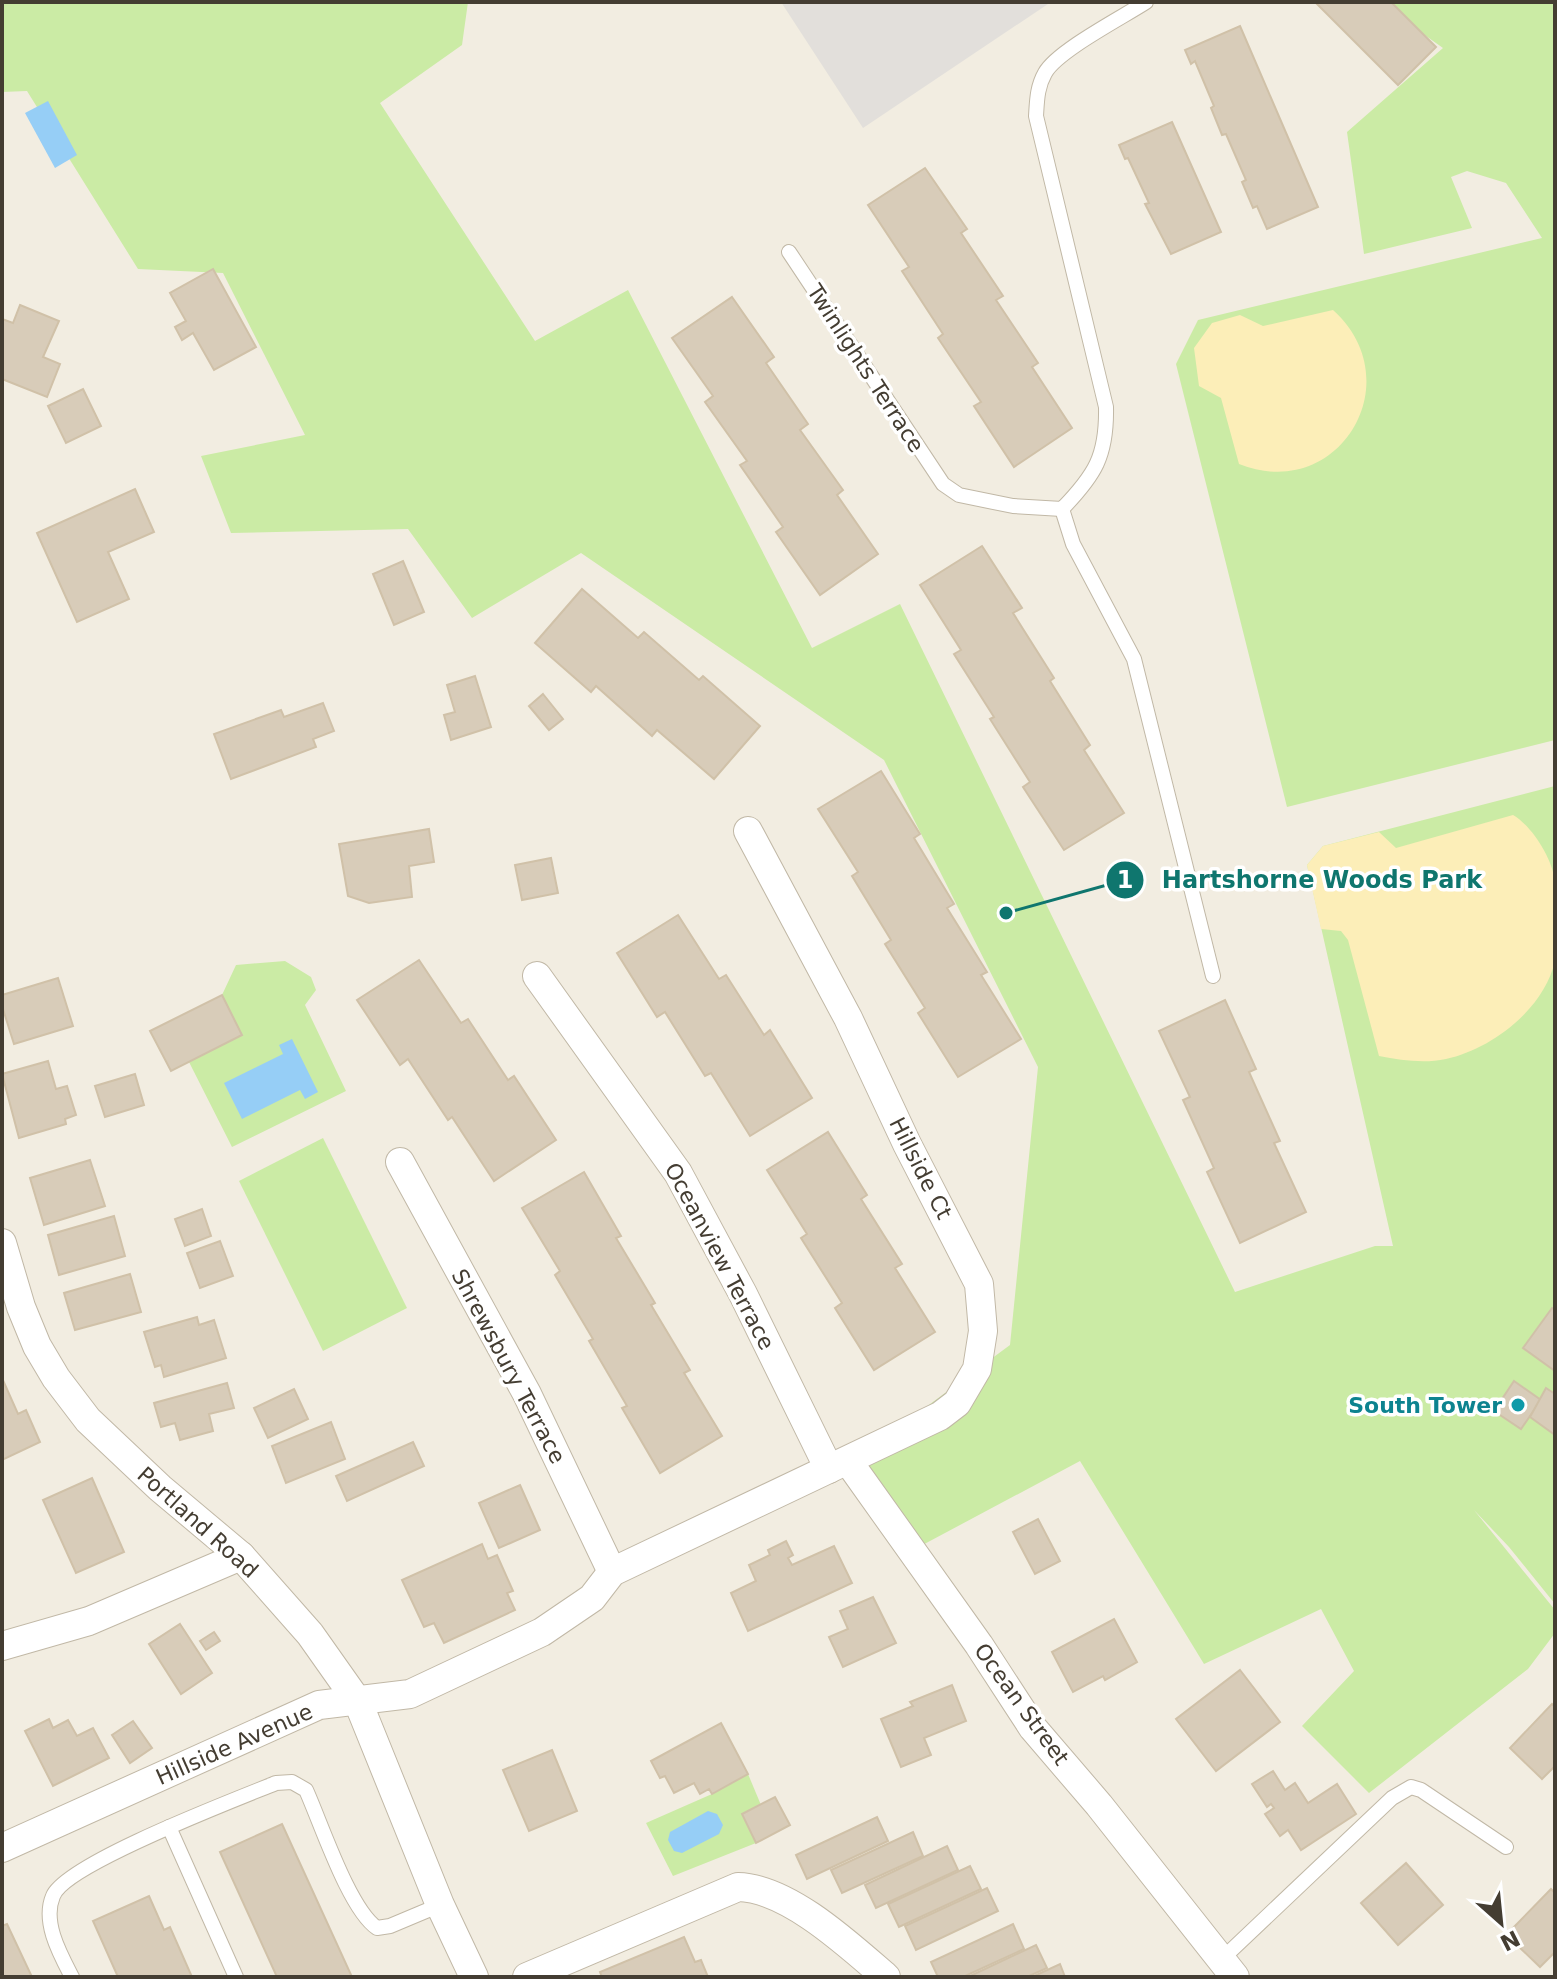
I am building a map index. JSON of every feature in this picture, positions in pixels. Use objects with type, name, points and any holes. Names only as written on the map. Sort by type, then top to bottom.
[{"type":"street","name":"Hillside Ct","points":[[748,831],[848,1018],[907,1144],[979,1284],[983,1331],[981,1353],[977,1369],[964,1394],[940,1416],[839,1465]]},
{"type":"street","name":"Oceanview Terrace","points":[[537,976],[678,1173],[839,1465]]},
{"type":"street","name":"Shrewsbury Terrace","points":[[400,1162],[527,1394],[612,1572]]},
{"type":"street","name":"Portland Road","points":[[2,1243],[12,1310],[56,1378],[88,1420],[160,1488],[241,1556],[310,1634],[358,1702],[440,1905],[474,1977]]},
{"type":"street","name":"Hillside Avenue","points":[[2,1848],[319,1705],[410,1694],[542,1632],[592,1598],[612,1572],[839,1465]]},
{"type":"street","name":"Ocean Street","points":[[839,1465],[979,1645],[1033,1728],[1099,1805],[1228,1968]]},
{"type":"street","points":[[2,1646],[89,1621],[241,1556]]},
{"type":"street","points":[[544,1974],[738,1887],[773,1894],[840,1937],[886,1977]]},
{"type":"lane","points":[[1146,2],[1061,56],[1046,71],[1038,91],[1036,116],[1106,407],[1107,437],[1088,482],[1062,509],[1073,544],[1134,659],[1213,976]]},
{"type":"lane","name":"Twinlights Terrace","points":[[789,252],[943,484],[959,495],[1013,506],[1062,509]]},
{"type":"lane","points":[[72,1977],[51,1928],[53,1892],[71,1877],[122,1848],[276,1783],[292,1782],[306,1790],[367,1921],[377,1928],[390,1926],[440,1905]]},
{"type":"lane","points":[[1228,1968],[1392,1798],[1411,1787],[1421,1790],[1506,1847]]},
{"type":"lane","points":[[169,1827],[236,1977]]},
{"type":"green space","points":[[2,2],[468,2],[462,45],[380,103],[535,341],[628,290],[812,648],[900,604],[1235,1292],[1375,1246],[1393,1246],[1307,865],[1323,846],[1555,786],[1555,1604],[1474,1510],[1555,1610],[1555,1633],[1528,1669],[1369,1793],[1302,1726],[1354,1671],[1321,1609],[1204,1664],[1080,1461],[915,1549],[853,1461],[1010,1345],[1038,1067],[884,760],[581,553],[472,618],[408,529],[231,533],[201,456],[305,435],[223,273],[138,269],[27,91],[2,92]]},
{"type":"green space","points":[[1378,2],[1555,2],[1555,740],[1287,807],[1176,364],[1198,320],[1542,238],[1506,183],[1467,171],[1451,177],[1472,228],[1364,254],[1347,132],[1443,48]]},
{"type":"green space","points":[[285,961],[311,977],[316,990],[305,1005],[346,1091],[232,1147],[189,1062],[171,1071],[150,1031],[222,995],[236,965]]},
{"type":"green space","points":[[323,1138],[407,1308],[323,1351],[239,1181]]},
{"type":"green space","points":[[748,1774],[761,1805],[742,1815],[756,1843],[673,1876],[646,1823],[712,1794]]},
{"type":"sand","points":[[1333,310],[1356,339],[1366,370],[1364,400],[1353,429],[1334,452],[1307,467],[1275,472],[1239,464],[1221,398],[1199,386],[1194,348],[1212,323],[1240,315],[1263,326]]},
{"type":"sand","points":[[1513,815],[1534,835],[1553,872],[1556,947],[1549,979],[1540,995],[1514,1024],[1481,1046],[1437,1060],[1412,1061],[1379,1056],[1348,940],[1341,931],[1321,929],[1307,865],[1323,846],[1379,832],[1396,848]]},
{"type":"shaded area","points":[[781,2],[1051,2],[863,128]]},
{"type":"water","points":[[48,101],[77,155],[55,168],[25,113]]},
{"type":"water","points":[[292,1039],[318,1092],[305,1099],[300,1090],[242,1119],[224,1083],[283,1054],[279,1045]]},
{"type":"water","points":[[708,1811],[717,1814],[723,1825],[719,1834],[682,1853],[674,1851],[668,1840],[670,1832]]},
{"type":"building","points":[[1315,2],[1391,2],[1436,47],[1398,85]]},
{"type":"building","points":[[1240,26],[1318,207],[1267,229],[1257,206],[1253,208],[1242,182],[1246,180],[1226,134],[1222,135],[1211,108],[1214,106],[1195,61],[1191,64],[1185,50]]},
{"type":"building","points":[[1172,122],[1221,232],[1171,254],[1145,204],[1149,203],[1128,158],[1125,159],[1119,145]]},
{"type":"building","points":[[925,168],[967,229],[961,233],[1003,296],[996,300],[1038,363],[1032,367],[1072,428],[1014,467],[974,406],[981,402],[938,338],[943,334],[902,271],[909,267],[868,205]]},
{"type":"building","points":[[213,269],[256,347],[214,370],[193,333],[182,340],[175,327],[186,321],[170,293]]},
{"type":"building","points":[[732,297],[774,357],[766,363],[808,424],[800,430],[843,490],[837,495],[878,554],[820,595],[776,532],[783,527],[740,465],[747,461],[705,402],[713,396],[672,338]]},
{"type":"building","points":[[20,305],[59,321],[43,357],[60,364],[47,397],[2,379],[2,319],[13,323]]},
{"type":"building","points":[[83,389],[101,426],[66,443],[48,406]]},
{"type":"building","points":[[135,489],[154,532],[108,552],[129,599],[77,622],[37,533]]},
{"type":"building","points":[[982,546],[1022,608],[1013,613],[1054,678],[1050,681],[1090,745],[1084,750],[1124,813],[1064,850],[1023,787],[1030,782],[990,719],[994,717],[954,654],[961,650],[920,585]]},
{"type":"building","points":[[403,561],[424,612],[394,625],[373,574]]},
{"type":"building","points":[[582,589],[638,638],[644,632],[699,680],[703,676],[760,726],[714,779],[657,730],[652,736],[596,686],[591,692],[535,643]]},
{"type":"building","points":[[475,676],[491,727],[451,740],[444,715],[455,712],[447,685]]},
{"type":"building","points":[[543,694],[563,719],[549,730],[529,706]]},
{"type":"building","points":[[323,703],[334,731],[313,739],[316,747],[231,779],[214,734],[281,710],[284,717]]},
{"type":"building","points":[[881,771],[920,834],[914,838],[954,904],[947,908],[987,972],[981,975],[1021,1039],[958,1077],[918,1013],[925,1008],[885,944],[891,940],[852,876],[858,872],[818,809]]},
{"type":"building","points":[[429,829],[434,862],[409,866],[412,897],[369,903],[348,896],[339,844]]},
{"type":"building","points":[[551,858],[558,893],[522,900],[515,865]]},
{"type":"building","points":[[678,915],[719,979],[726,975],[764,1035],[770,1030],[812,1098],[750,1136],[711,1073],[705,1076],[665,1012],[657,1017],[617,953]]},
{"type":"building","points":[[419,960],[461,1023],[468,1019],[508,1080],[514,1076],[556,1140],[494,1181],[452,1117],[448,1120],[408,1059],[400,1065],[357,1000]]},
{"type":"building","points":[[58,978],[73,1026],[14,1044],[2,1006],[2,995]]},
{"type":"building","points":[[222,995],[242,1035],[171,1071],[150,1031]]},
{"type":"building","points":[[1225,1000],[1256,1069],[1249,1072],[1280,1141],[1274,1143],[1306,1212],[1240,1243],[1207,1172],[1214,1168],[1183,1100],[1190,1097],[1159,1031]]},
{"type":"building","points":[[48,1061],[56,1089],[67,1086],[76,1115],[65,1119],[66,1124],[19,1138],[2,1074]]},
{"type":"building","points":[[135,1074],[144,1105],[105,1117],[95,1086]]},
{"type":"building","points":[[828,1132],[867,1195],[861,1199],[902,1264],[895,1268],[935,1332],[874,1370],[835,1308],[842,1303],[801,1238],[807,1234],[767,1170]]},
{"type":"building","points":[[90,1160],[105,1206],[44,1225],[30,1178]]},
{"type":"building","points":[[584,1172],[621,1236],[616,1238],[655,1303],[651,1305],[690,1370],[684,1373],[722,1436],[660,1473],[622,1408],[627,1406],[589,1341],[593,1339],[555,1275],[560,1271],[522,1208]]},
{"type":"building","points":[[202,1209],[211,1236],[185,1246],[175,1219]]},
{"type":"building","points":[[114,1216],[125,1256],[59,1275],[48,1235]]},
{"type":"building","points":[[220,1241],[233,1276],[200,1288],[187,1253]]},
{"type":"building","points":[[130,1274],[141,1312],[75,1330],[64,1293]]},
{"type":"building","points":[[1552,1308],[1555,1310],[1555,1371],[1523,1348]]},
{"type":"building","points":[[197,1317],[199,1325],[214,1320],[226,1358],[164,1377],[161,1365],[155,1367],[144,1332]]},
{"type":"building","points":[[2,1378],[18,1414],[26,1410],[40,1442],[2,1460]]},
{"type":"building","name":"South Tower","points":[[1514,1381],[1541,1400],[1521,1429],[1494,1411]]},
{"type":"building","points":[[227,1383],[234,1408],[209,1414],[213,1431],[180,1440],[175,1423],[161,1427],[154,1403]]},
{"type":"building","points":[[1546,1388],[1555,1394],[1555,1435],[1530,1417]]},
{"type":"building","points":[[294,1389],[308,1419],[268,1438],[254,1408]]},
{"type":"building","points":[[331,1422],[345,1459],[286,1483],[272,1446]]},
{"type":"building","points":[[413,1442],[424,1466],[347,1501],[336,1476]]},
{"type":"building","points":[[92,1478],[124,1552],[76,1573],[43,1500]]},
{"type":"building","points":[[520,1485],[540,1530],[499,1548],[479,1503]]},
{"type":"building","points":[[1038,1519],[1060,1561],[1035,1574],[1013,1532]]},
{"type":"building","points":[[786,1541],[793,1555],[788,1558],[792,1565],[834,1546],[852,1583],[748,1631],[731,1593],[756,1581],[749,1565],[770,1555],[768,1550]]},
{"type":"building","points":[[482,1544],[488,1559],[497,1555],[513,1591],[507,1593],[515,1610],[444,1643],[434,1623],[424,1627],[402,1580]]},
{"type":"building","points":[[873,1597],[896,1643],[843,1667],[829,1637],[848,1629],[840,1611]]},
{"type":"building","points":[[1114,1619],[1137,1662],[1105,1680],[1103,1676],[1073,1692],[1052,1652]]},
{"type":"building","points":[[180,1624],[212,1673],[181,1694],[149,1644]]},
{"type":"building","points":[[214,1632],[220,1641],[206,1650],[200,1641]]},
{"type":"building","points":[[1240,1670],[1280,1722],[1216,1771],[1176,1719]]},
{"type":"building","points":[[952,1685],[966,1721],[924,1738],[931,1755],[901,1767],[881,1719],[913,1706],[910,1702]]},
{"type":"building","points":[[1552,1704],[1555,1707],[1555,1766],[1542,1779],[1510,1748]]},
{"type":"building","points":[[49,1719],[53,1728],[68,1720],[77,1736],[93,1728],[109,1758],[53,1786],[25,1731]]},
{"type":"building","points":[[133,1721],[152,1748],[130,1763],[112,1735]]},
{"type":"building","points":[[721,1723],[748,1774],[712,1794],[709,1789],[700,1794],[694,1783],[674,1793],[665,1776],[660,1778],[651,1761]]},
{"type":"building","points":[[552,1750],[577,1811],[529,1831],[503,1770]]},
{"type":"building","points":[[1273,1771],[1285,1790],[1295,1783],[1308,1803],[1337,1784],[1356,1814],[1301,1850],[1288,1830],[1280,1836],[1265,1814],[1274,1808],[1271,1804],[1267,1807],[1252,1784]]},
{"type":"building","points":[[775,1797],[790,1825],[756,1843],[742,1814]]},
{"type":"building","points":[[877,1817],[888,1841],[807,1879],[796,1855]]},
{"type":"building","points":[[282,1824],[352,1977],[277,1977],[220,1852]]},
{"type":"building","points":[[913,1832],[923,1856],[842,1893],[831,1870]]},
{"type":"building","points":[[947,1846],[958,1870],[876,1908],[865,1885]]},
{"type":"building","points":[[1406,1863],[1443,1905],[1398,1945],[1361,1903]]},
{"type":"building","points":[[970,1866],[981,1889],[899,1927],[888,1904]]},
{"type":"building","points":[[987,1888],[998,1911],[916,1950],[905,1926]]},
{"type":"building","points":[[1551,1889],[1555,1893],[1555,1952],[1540,1967],[1515,1943],[1519,1940],[1510,1931]]},
{"type":"building","points":[[149,1896],[164,1930],[170,1927],[192,1977],[118,1977],[93,1921]]},
{"type":"building","points":[[7,1924],[32,1977],[2,1977],[2,1926]]},
{"type":"building","points":[[1013,1924],[1024,1949],[963,1977],[938,1977],[931,1962]]},
{"type":"building","points":[[684,1937],[695,1962],[701,1960],[708,1977],[602,1977],[600,1972]]},
{"type":"building","points":[[1036,1945],[1047,1968],[1027,1977],[968,1977]]},
{"type":"building","points":[[1060,1964],[1065,1977],[1032,1977]]},
{"type":"place","name":"Hartshorne Woods Park","points":[[1006,913]]},
{"type":"place","name":"South Tower","points":[[1518,1405]]}]
